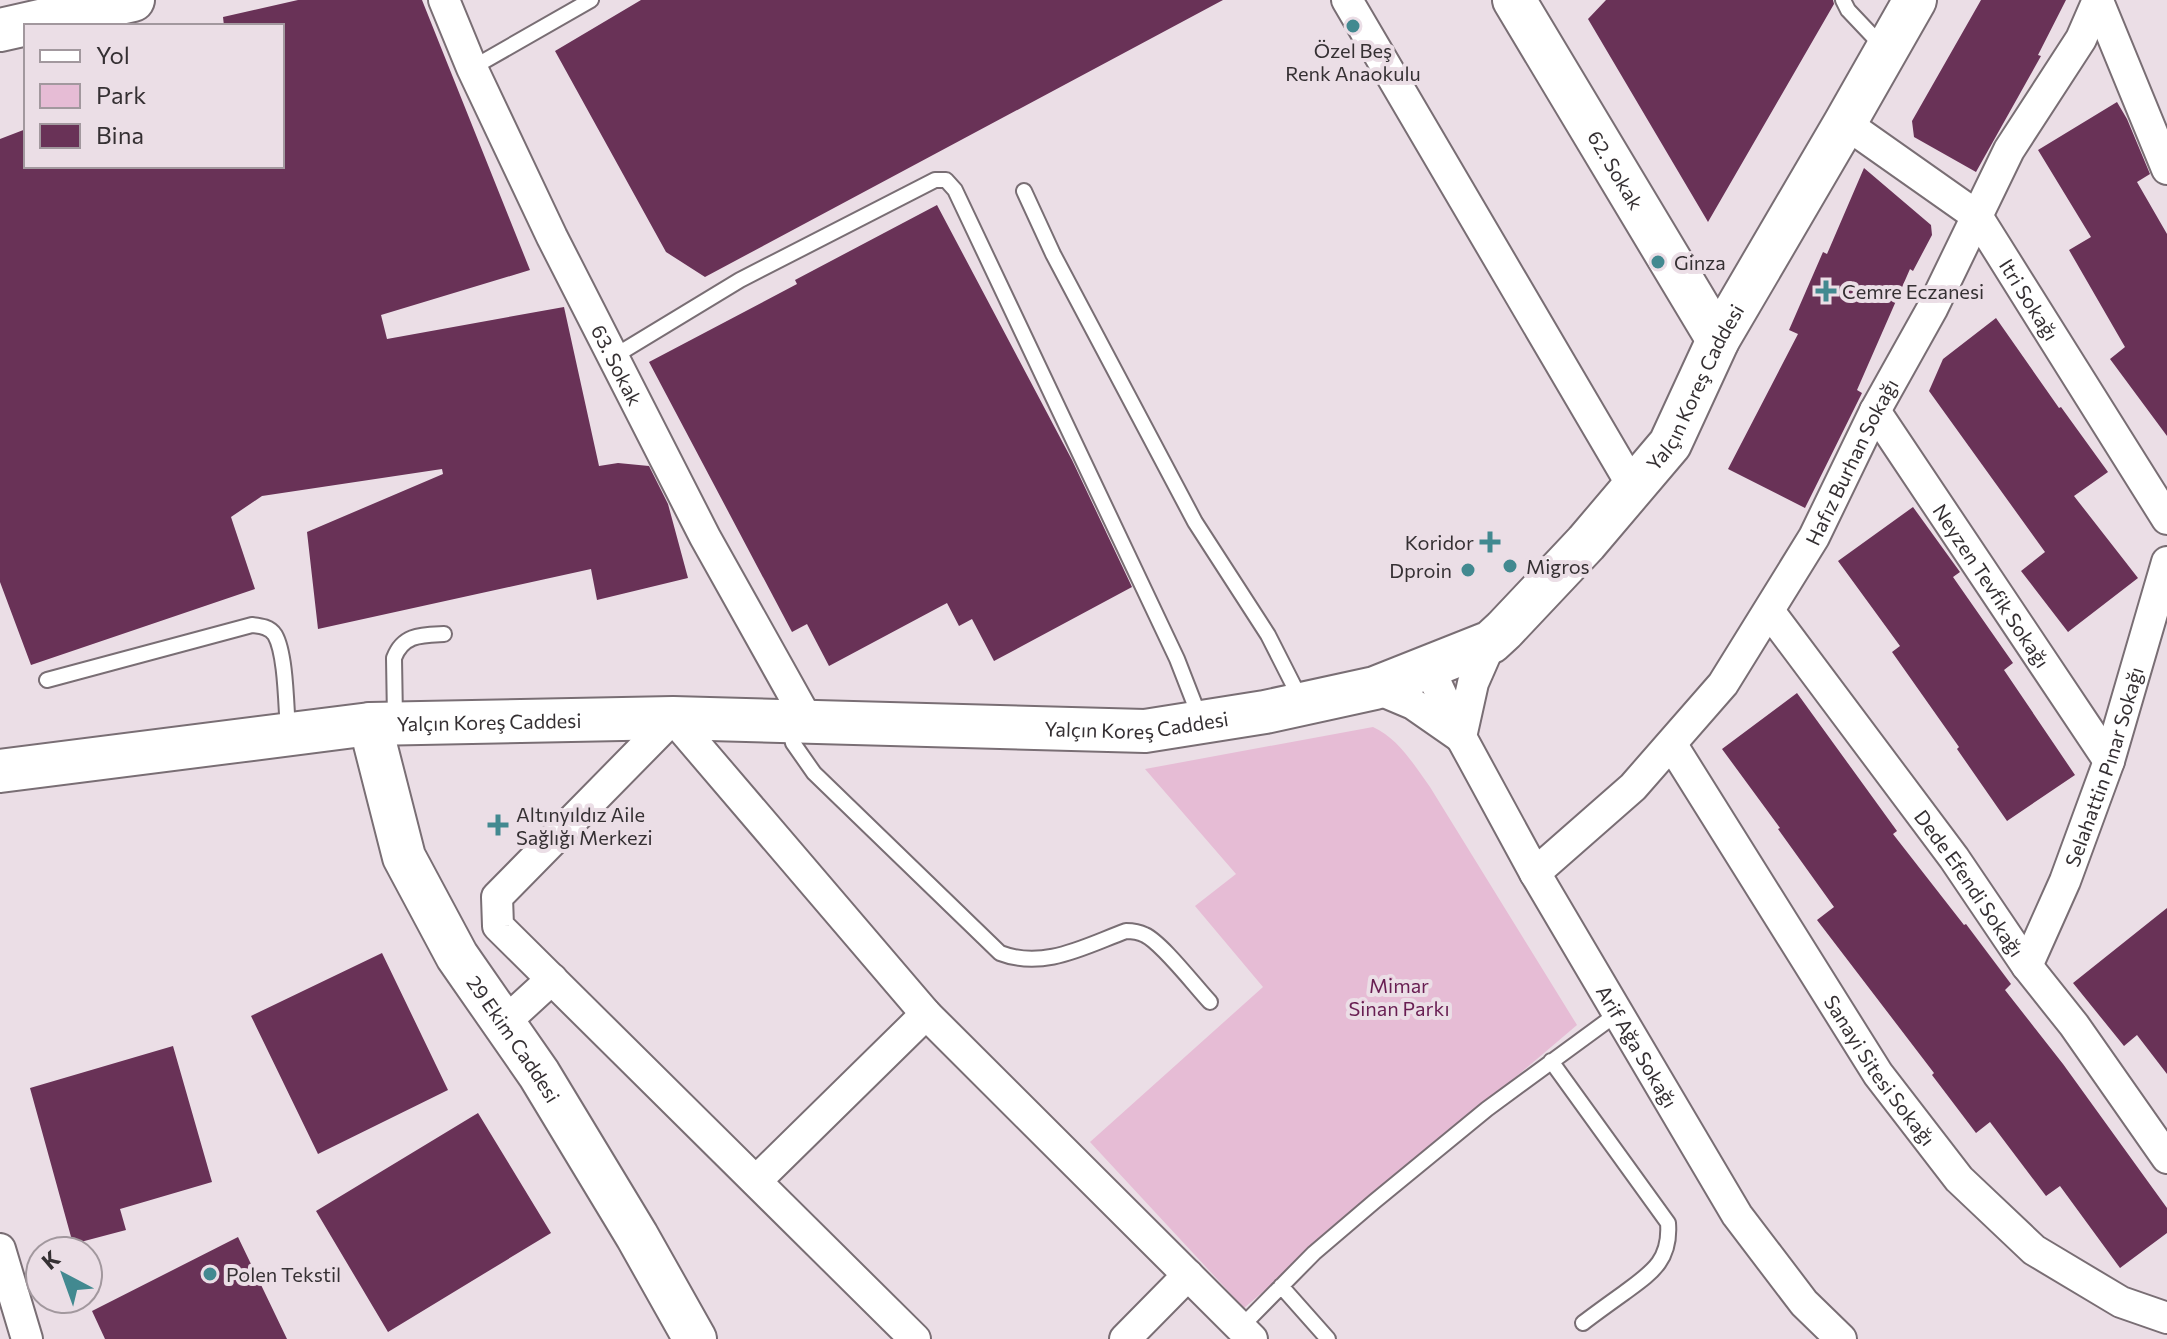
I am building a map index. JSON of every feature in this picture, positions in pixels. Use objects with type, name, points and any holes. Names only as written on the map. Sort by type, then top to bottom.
[{"type":"street","points":[[27,24],[133,0]]},
{"type":"street","name":"63. Sokak","points":[[444,0],[472,68],[552,237],[798,721]]},
{"type":"street","points":[[1347,0],[1633,487]]},
{"type":"street","name":"Yalçın Koreş Caddesi","points":[[0,771],[383,724],[673,718],[1145,731],[1303,704],[1375,688],[1429,668],[1491,642],[1504,630],[1586,543],[1670,444],[1718,340],[1915,0]]},
{"type":"street","points":[[2098,0],[2167,169]]},
{"type":"street","name":"Hafız Burhan Sokağı","points":[[1535,873],[1633,787],[1723,684],[1814,537],[1875,411],[1932,309],[2009,150],[2081,39],[2098,0]]},
{"type":"street","name":"62. Sokak","points":[[1524,9],[1718,340]]},
{"type":"street","points":[[0,30],[24,25]]},
{"type":"street","name":"Itri Sokağı","points":[[1845,123],[1977,216],[2167,519]]},
{"type":"street","name":"Neyzen Tevfik Sokağı","points":[[1875,411],[2109,761]]},
{"type":"street","name":"Selahattin Pınar Sokağı","points":[[2027,966],[2065,881],[2109,761],[2167,562]]},
{"type":"street","name":"Dede Efendi Sokağı","points":[[1769,611],[1954,858],[2027,966],[2074,1025],[2167,1158]]},
{"type":"street","points":[[1375,688],[1413,704],[1461,737],[1473,683],[1491,642]]},
{"type":"street","name":"Arif Ağa Sokağı","points":[[1429,668],[1461,737],[1535,873],[1737,1215],[1804,1303],[1841,1339]]},
{"type":"street","points":[[915,1339],[498,926],[497,897],[673,718],[926,1014],[1246,1333]]},
{"type":"street","name":"29 Ekim Caddesi","points":[[383,724],[404,857],[457,956],[539,1074],[695,1339]]},
{"type":"street","name":"Sanayi Sitesi Sokağı","points":[[1672,745],[1878,1074],[1959,1179],[2034,1250],[2121,1302],[2167,1318]]},
{"type":"street","points":[[504,1023],[552,979]]},
{"type":"street","points":[[756,1181],[926,1014]]},
{"type":"street","points":[[0,1249],[27,1339]]},
{"type":"street","points":[[1125,1339],[1188,1275]]},
{"type":"lane","points":[[472,68],[591,0]]},
{"type":"lane","points":[[1843,0],[1848,10],[1886,50]]},
{"type":"lane","points":[[613,357],[740,280],[935,180],[946,180],[955,190],[1082,457],[1177,659],[1201,722]]},
{"type":"lane","points":[[1024,191],[1053,254],[1195,522],[1268,635],[1303,704]]},
{"type":"lane","points":[[47,680],[252,625],[263,626],[274,634],[280,650],[288,734]]},
{"type":"lane","points":[[383,724],[396,651],[413,636],[444,634]]},
{"type":"lane","points":[[798,721],[793,743],[814,773],[1000,953],[1026,960],[1049,958],[1126,931],[1144,934],[1210,1002]]},
{"type":"lane","points":[[1246,1333],[1281,1286],[1314,1253],[1487,1109],[1618,1013]]},
{"type":"lane","points":[[1551,1061],[1668,1223],[1666,1248],[1657,1266],[1583,1323]]},
{"type":"lane","points":[[1281,1286],[1328,1339]]},
{"type":"green space","name":"Mimar Sinan Parkı","points":[[1373,727],[1398,745],[1430,787],[1577,1025],[1244,1308],[1090,1142],[1263,987],[1195,906],[1236,874],[1145,769]]},
{"type":"building","points":[[298,0],[422,0],[530,270],[381,315],[387,339],[564,307],[599,466],[618,463],[649,466],[668,504],[688,578],[597,600],[591,569],[318,629],[307,532],[443,474],[442,469],[262,496],[231,517],[255,589],[31,665],[0,582],[0,139],[24,130],[24,168],[284,168],[284,24],[224,24],[223,17]]},
{"type":"building","points":[[641,0],[1223,0],[705,277],[666,252],[555,51]]},
{"type":"building","points":[[1606,0],[1833,0],[1834,4],[1708,222],[1588,19]]},
{"type":"building","points":[[1981,0],[2066,0],[2038,55],[2041,56],[1976,172],[1914,137],[1912,121]]},
{"type":"building","points":[[2117,102],[2150,174],[2137,182],[2167,234],[2167,436],[2110,359],[2125,347],[2069,250],[2091,237],[2038,150]]},
{"type":"building","points":[[1864,168],[1931,225],[1932,235],[1913,271],[1910,269],[1857,390],[1862,393],[1805,508],[1728,469],[1798,334],[1789,330],[1823,252],[1827,254]]},
{"type":"building","points":[[937,205],[1072,460],[1132,587],[994,661],[972,619],[959,626],[947,603],[829,666],[807,624],[792,632],[649,362]]},
{"type":"building","points":[[1996,318],[2108,472],[2074,496],[2138,578],[2068,632],[2021,571],[2045,552],[1929,391],[1943,359]]},
{"type":"building","points":[[1913,507],[1960,572],[1953,577],[2013,663],[2004,670],[2075,775],[2007,821],[1892,652],[1900,646],[1838,561]]},
{"type":"building","points":[[1797,693],[1897,831],[1893,834],[2011,984],[2005,990],[2063,1064],[2167,1208],[2167,1233],[2120,1268],[2060,1186],[2046,1196],[1990,1122],[1976,1133],[1817,920],[1834,907],[1722,749]]},
{"type":"building","points":[[2167,908],[2167,1074],[2137,1035],[2124,1046],[2073,983]]},
{"type":"building","points":[[382,953],[448,1090],[318,1154],[251,1016]]},
{"type":"building","points":[[173,1046],[212,1182],[120,1209],[126,1230],[104,1236],[71,1235],[30,1088]]},
{"type":"building","points":[[478,1113],[551,1233],[388,1332],[316,1211]]},
{"type":"building","name":"Polen Tekstil","points":[[238,1237],[287,1339],[105,1339],[94,1315],[104,1315],[104,1305]]},
{"type":"place","name":"Özel Beş Renk Anaokulu","points":[[1353,26]]},
{"type":"place","name":"Ginza","points":[[1658,262]]},
{"type":"place","name":"Cemre Eczanesi","points":[[1826,291]]},
{"type":"place","name":"Koridor","points":[[1490,542]]},
{"type":"place","name":"Migros","points":[[1510,566]]},
{"type":"place","name":"Dproin","points":[[1468,570]]},
{"type":"place","name":"Altınyıldız Aile Sağlığı Merkezi","points":[[498,825]]},
{"type":"place","name":"Polen Tekstil","points":[[210,1274]]}]
